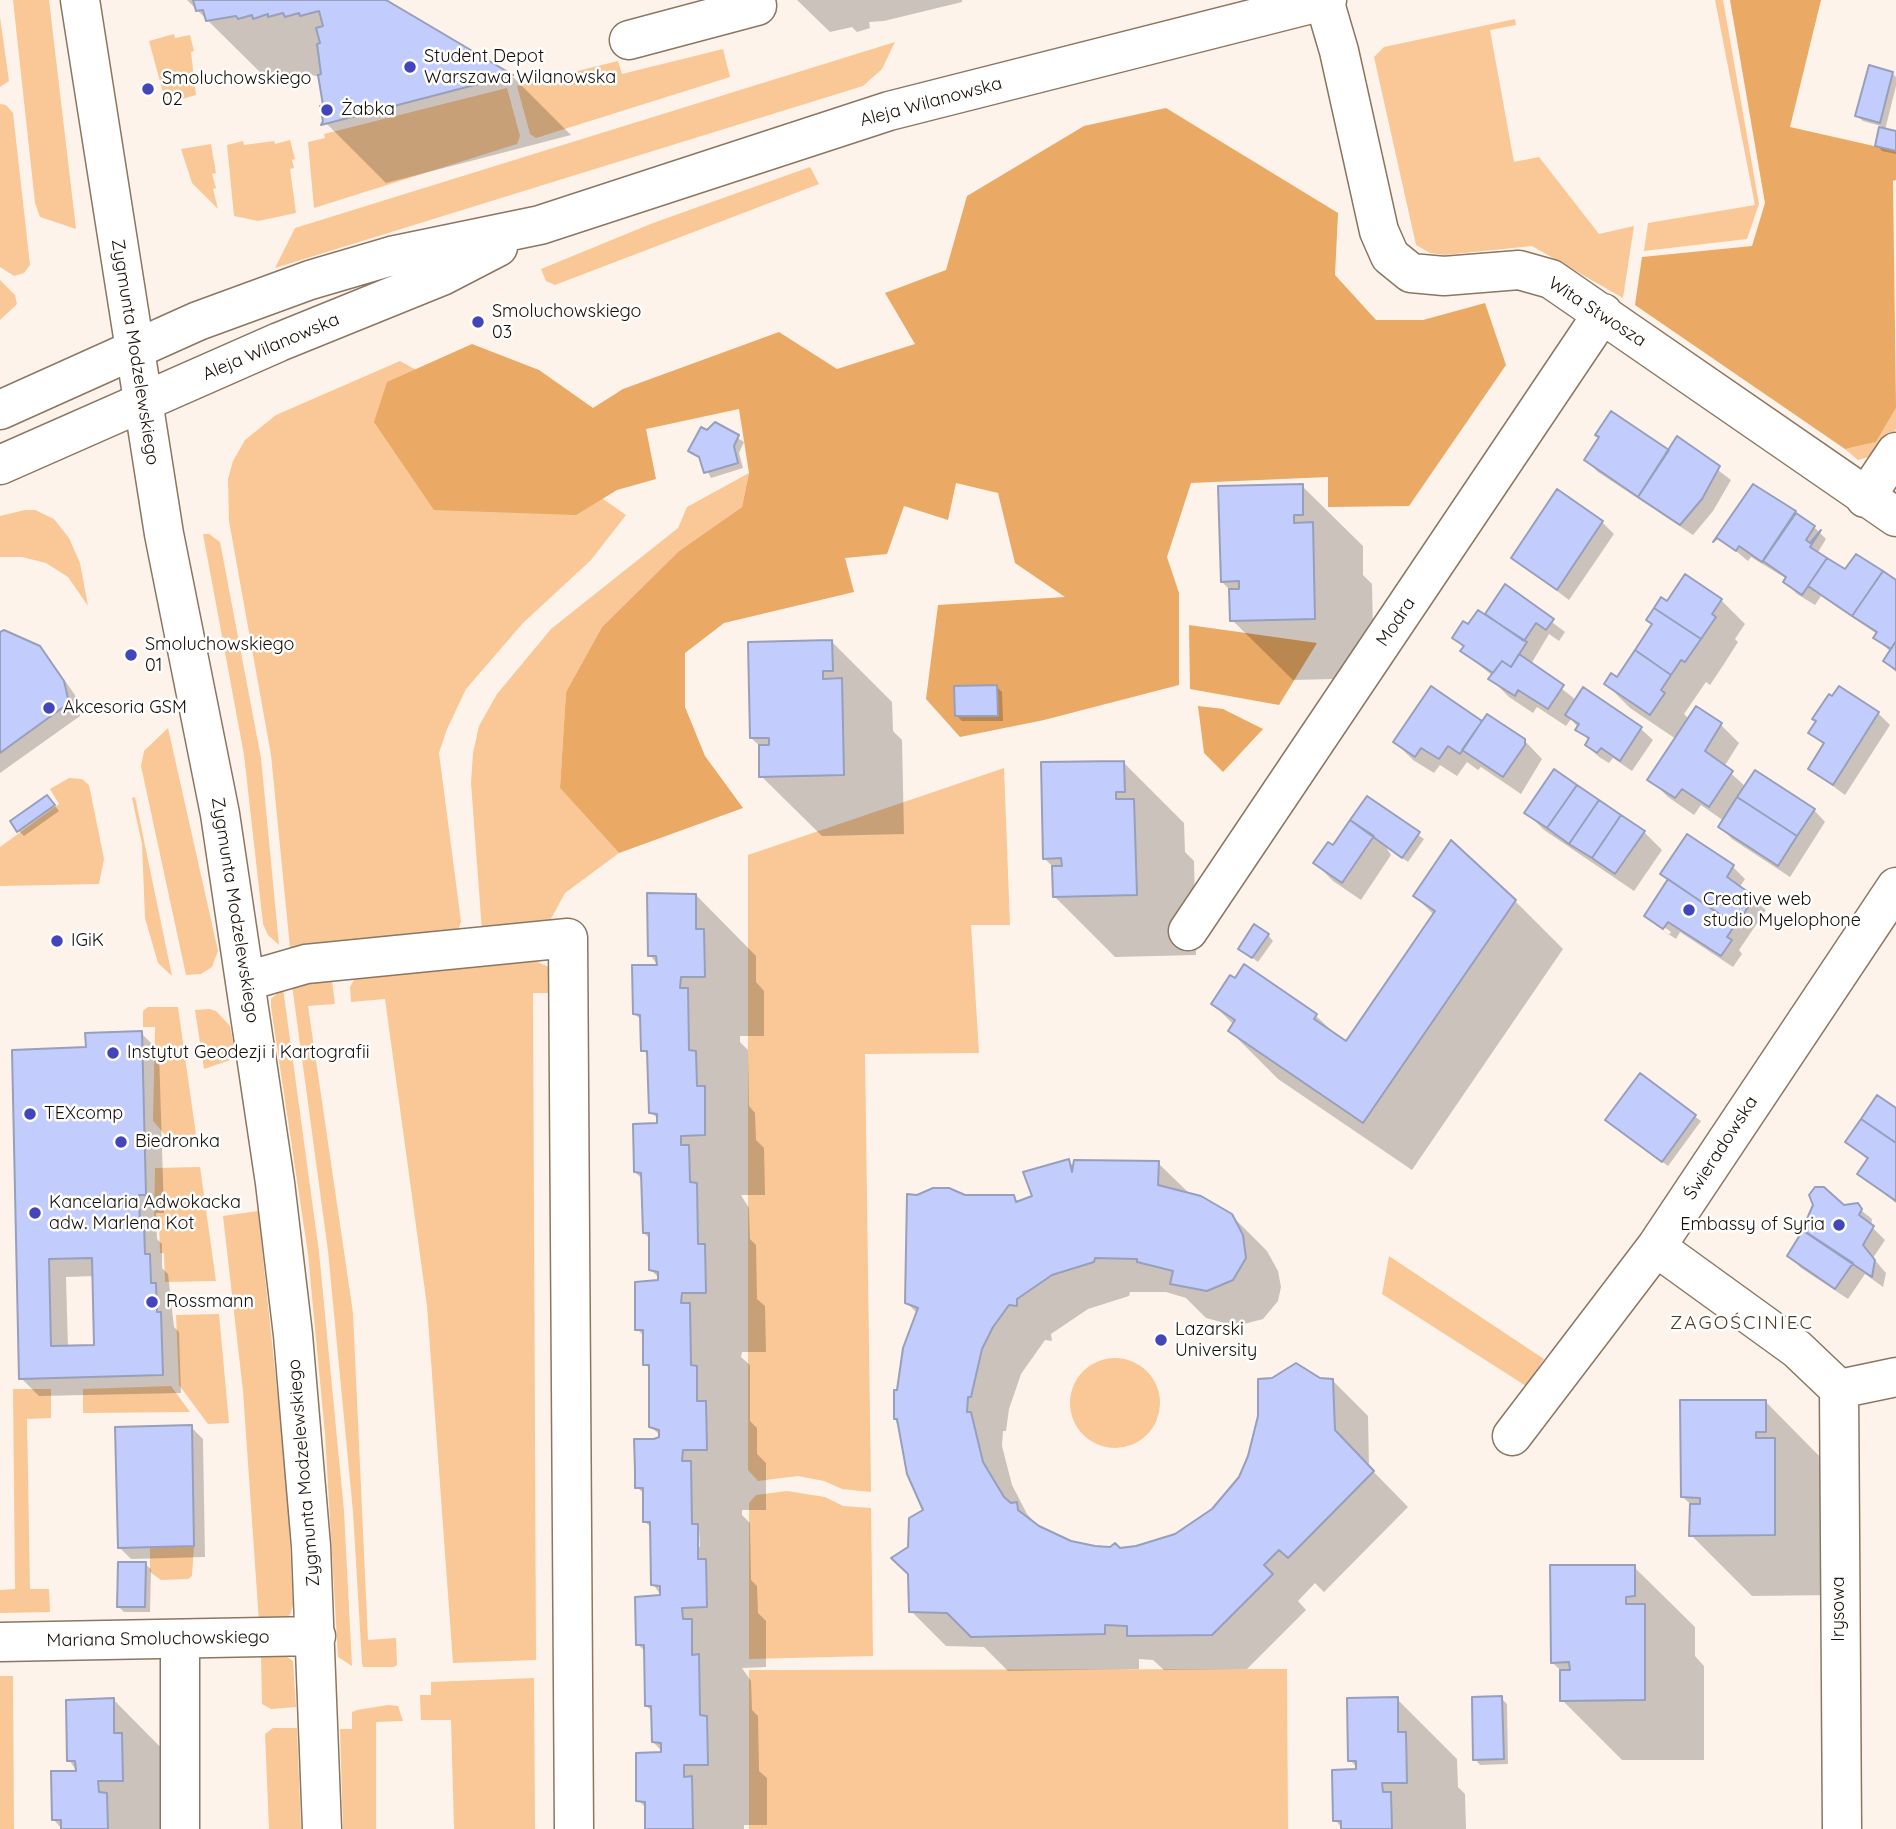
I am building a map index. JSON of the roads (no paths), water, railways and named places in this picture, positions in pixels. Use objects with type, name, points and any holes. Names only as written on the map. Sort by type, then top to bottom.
[{"type":"street","name":"Zygmunta Modzelewskiego","points":[[80,0],[164,534],[212,766],[247,981],[293,1335],[316,1636],[322,1829]]},
{"type":"street","points":[[629,40],[757,6],[756,0]]},
{"type":"street","name":"Aleja Wilanowska","points":[[0,410],[211,316],[310,280],[395,255],[540,225],[889,111],[1325,0]]},
{"type":"street","name":"Wita Stwosza","points":[[1325,0],[1380,231],[1390,256],[1412,274],[1444,276],[1519,270],[1551,279],[1880,508]]},
{"type":"street","name":"Aleja Wilanowska","points":[[0,466],[142,402],[442,276],[540,225]]},
{"type":"street","name":"Modra","points":[[1188,931],[1603,313]]},
{"type":"street","points":[[1880,508],[1896,452]]},
{"type":"street","name":"Świeradowska","points":[[1512,1436],[1656,1247],[1896,887]]},
{"type":"street","points":[[247,981],[306,964],[568,937],[574,1829]]},
{"type":"street","points":[[1656,1247],[1797,1349],[1839,1389],[1896,1377]]},
{"type":"street","name":"Irysowa","points":[[1839,1389],[1842,1829]]},
{"type":"street","name":"Mariana Smoluchowskiego","points":[[0,1642],[316,1636]]},
{"type":"street","points":[[180,1639],[180,1829]]},
{"type":"place","name":"Student Depot Warszawa Wilanowska","points":[[410,67]]},
{"type":"place","name":"Smoluchowskiego 02","points":[[148,89]]},
{"type":"place","name":"Żabka","points":[[327,110]]},
{"type":"place","name":"Smoluchowskiego 03","points":[[478,322]]},
{"type":"place","name":"Smoluchowskiego 01","points":[[131,655]]},
{"type":"place","name":"Akcesoria GSM","points":[[49,708]]},
{"type":"place","name":"Creative web studio Myelophone","points":[[1689,910]]},
{"type":"place","name":"IGiK","points":[[57,941]]},
{"type":"place","name":"Instytut Geodezji i Kartografii","points":[[113,1053]]},
{"type":"place","name":"TEXcomp","points":[[30,1114]]},
{"type":"place","name":"Biedronka","points":[[121,1142]]},
{"type":"place","name":"Kancelaria Adwokacka adw. Marlena Kot","points":[[35,1213]]},
{"type":"place","name":"Embassy of Syria","points":[[1839,1225]]},
{"type":"place","name":"Rossmann","points":[[152,1302]]},
{"type":"place","name":"Lazarski University","points":[[1161,1340]]},
{"type":"district","name":"ZAGOŚCINIEC","points":[[1742,1323]]}]
